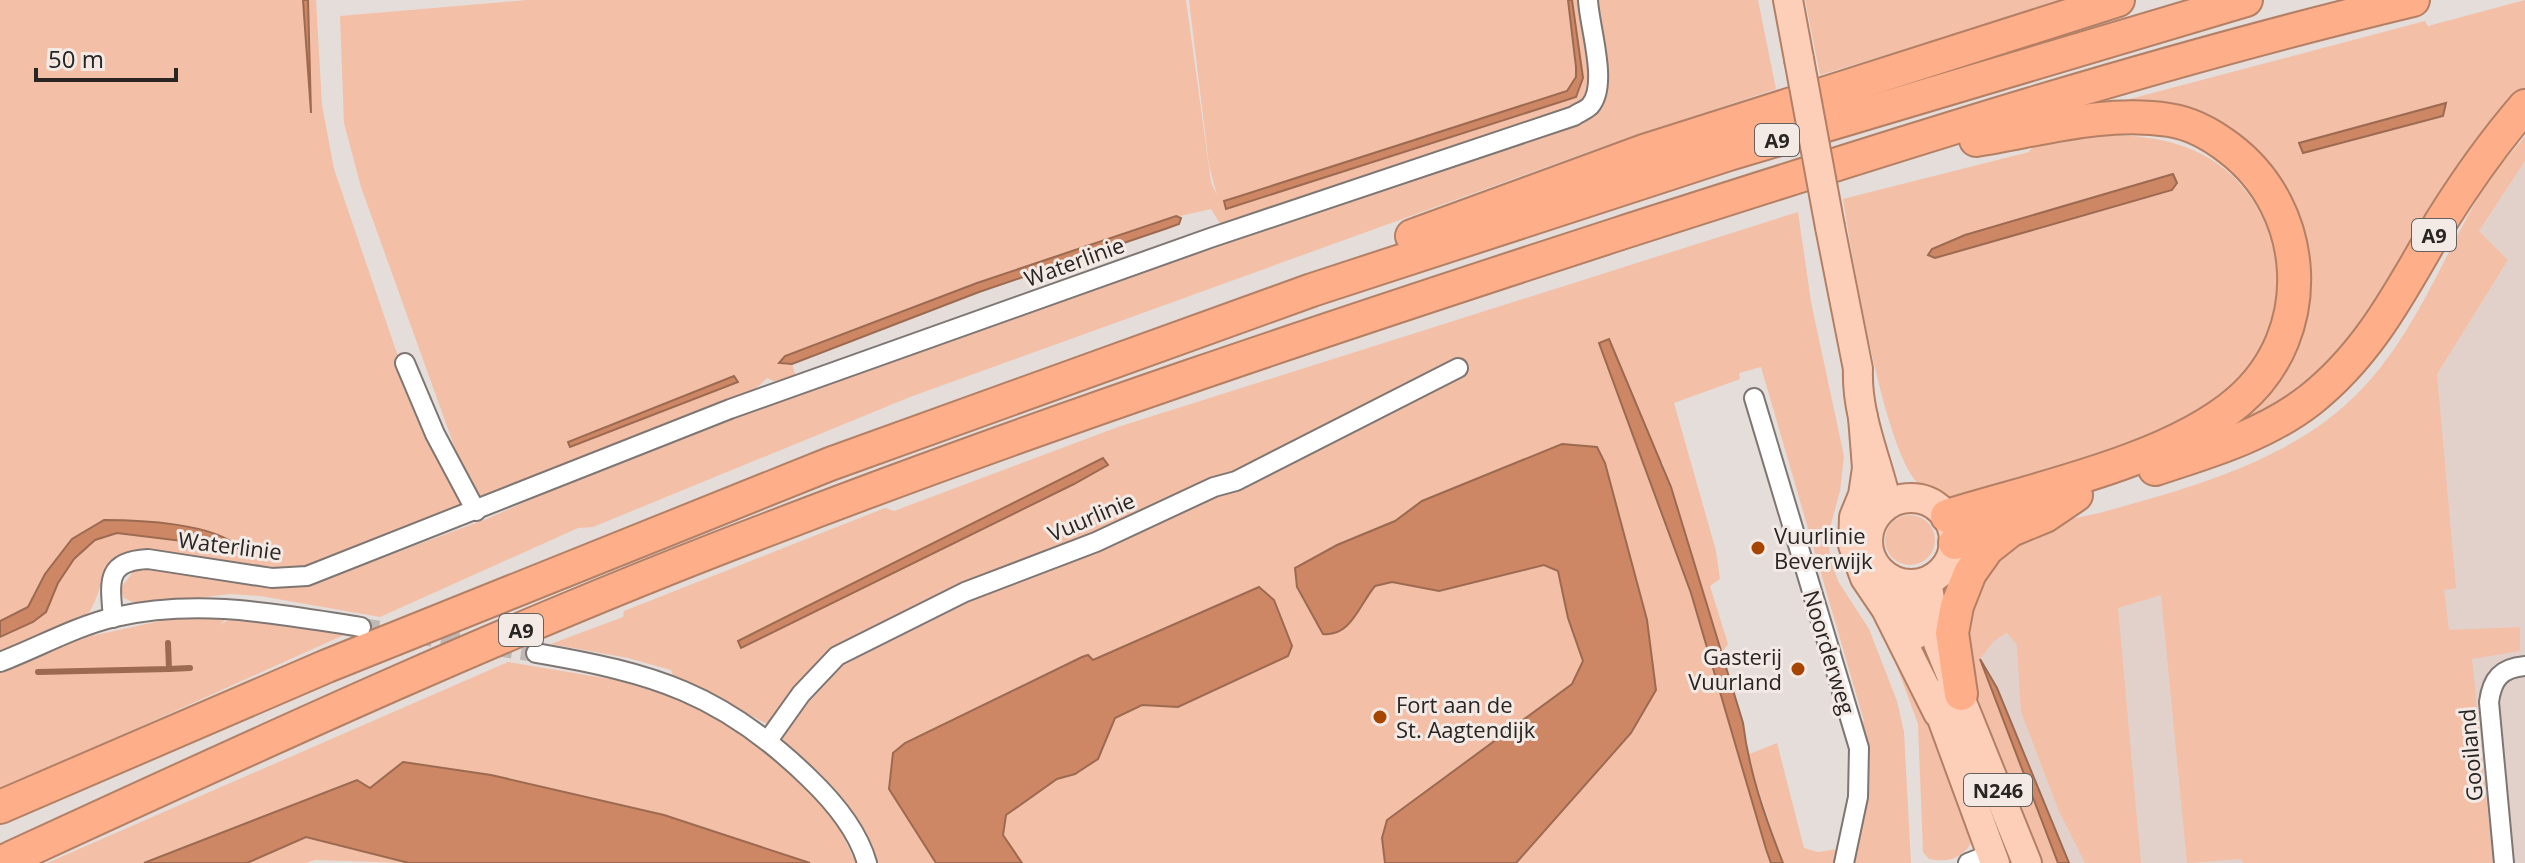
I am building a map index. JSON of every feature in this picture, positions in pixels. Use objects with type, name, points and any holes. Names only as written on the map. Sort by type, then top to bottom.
[{"type":"highway","name":"A9","points":[[1312,290],[1392,243],[1562,180],[1833,88],[2118,0]]},
{"type":"highway","name":"A9","points":[[0,807],[327,666],[830,464],[1312,290],[1729,154],[2246,0]]},
{"type":"highway","name":"A9","points":[[0,863],[554,615],[768,529],[1374,314],[1848,160],[2186,60],[2413,0]]},
{"type":"highway","name":"A9","points":[[1951,529],[1983,528],[2214,450],[2270,426],[2318,393],[2347,367],[2373,336],[2476,167],[2525,106]]},
{"type":"highway","name":"A9","points":[[1848,160],[2078,121],[2169,120],[2202,131],[2242,158],[2267,186],[2288,227],[2296,283],[2289,322],[2277,353],[2242,399],[2178,440],[1951,529]]},
{"type":"highway","points":[[1949,703],[1952,633],[1957,606],[1970,573],[1987,549],[2011,530],[2045,516],[2076,495]]},
{"type":"main road","name":"N246","points":[[1788,0],[1858,369],[1857,390],[1863,417],[1867,468],[1854,517],[1853,545],[1865,578],[1949,703]]},
{"type":"main road","name":"N246","points":[[1858,369],[1871,393],[1898,501]]},
{"type":"main road","name":"N246","points":[[1863,417],[1898,501]]},
{"type":"main road","points":[[1898,501],[1923,499],[1951,529],[1947,567],[1927,582],[1898,583]]},
{"type":"main road","name":"N246","points":[[1898,501],[1870,526],[1869,554],[1875,566],[1898,583],[1949,703],[2027,863]]},
{"type":"main road","name":"N246","points":[[1927,582],[1949,703],[1984,860]]},
{"type":"street","name":"Waterlinie","points":[[113,618],[112,574],[120,564],[132,559],[272,578],[307,576],[730,409],[1210,238],[1574,116],[1591,106],[1597,88],[1597,58],[1588,0]]},
{"type":"street","points":[[405,363],[435,434],[476,511]]},
{"type":"street","name":"Vuurlinie","points":[[769,739],[801,694],[837,656],[965,592],[1096,542],[1214,487],[1236,481],[1458,368]]},
{"type":"street","name":"Noorderweg","points":[[1754,398],[1859,748],[1858,797],[1844,863]]},
{"type":"street","points":[[0,662],[113,618],[169,609],[229,606],[361,627]]},
{"type":"street","points":[[536,653],[603,664],[678,687],[738,718],[769,739],[832,800],[867,863]]},
{"type":"street","name":"Gooiland","points":[[2504,863],[2489,702],[2492,684],[2500,673],[2525,666]]},
{"type":"shaded area","points":[[0,0],[303,0],[310,113],[308,0],[316,0],[322,105],[334,169],[405,377],[462,507],[318,568],[264,572],[135,552],[122,556],[106,572],[94,603],[79,624],[0,658],[0,637],[33,622],[46,612],[58,583],[74,559],[94,540],[117,533],[238,548],[104,520],[45,574],[28,607],[0,621]]},
{"type":"shaded area","points":[[303,0],[308,0],[311,113]]},
{"type":"shaded area","points":[[527,0],[1186,0],[1211,182],[1217,196],[1209,165],[1189,0],[1568,0],[1576,77],[1567,91],[1236,197],[1226,209],[1576,97],[1583,78],[1572,0],[1580,0],[1593,84],[1574,113],[1221,225],[1211,209],[1180,216],[977,283],[779,361],[792,364],[796,377],[774,381],[767,378],[748,396],[489,499],[471,493],[361,187],[344,123],[340,16]],"holes":[[[734,376],[737,382],[570,447],[568,443]]]},
{"type":"shaded area","points":[[1568,0],[1572,0],[1583,78],[1576,97],[1226,209],[1224,201],[1567,91],[1576,77]]},
{"type":"shaded area","points":[[1597,0],[1758,0],[1776,89],[1596,149],[910,397],[593,527],[578,528],[380,617],[260,596],[230,594],[139,605],[124,598],[120,589],[133,572],[146,568],[237,581],[298,584],[360,566],[489,518],[582,476],[1063,292],[1585,122],[1602,108],[1606,82]]},
{"type":"shaded area","points":[[1805,0],[2068,0],[1820,75]]},
{"type":"shaded area","points":[[2525,0],[2525,88],[2483,136],[2386,305],[2296,402],[2162,456],[2291,342],[2269,177],[2107,105],[2425,21],[2428,26]]},
{"type":"shaded area","points":[[2446,103],[2443,116],[2303,153],[2299,143]]},
{"type":"shaded area","points":[[2104,135],[2148,138],[2189,148],[2225,170],[2241,185],[2261,214],[2275,256],[2277,290],[2269,329],[2252,361],[2228,388],[2199,410],[2165,428],[1990,496],[1962,501],[1942,498],[1918,483],[1905,464],[1893,433],[1871,349],[1843,199],[2029,152],[2033,146]]},
{"type":"shaded area","points":[[2525,136],[2525,161],[2479,231],[2508,260],[2437,374],[2456,588],[2444,590],[2449,630],[2520,627],[2520,651],[2472,659],[2493,863],[2243,863],[2241,859],[2187,863],[2161,595],[2118,608],[2141,863],[2085,863],[2059,811],[2021,712],[2017,645],[2007,633],[1994,641],[1980,659],[2058,863],[2040,863],[1981,722],[1965,665],[1962,641],[1966,613],[1987,570],[2007,546],[2026,533],[2164,495],[2225,474],[2283,448],[2336,413],[2361,390],[2402,337],[2484,187]]},
{"type":"shaded area","points":[[2525,161],[2525,863],[2069,863],[1997,688],[1980,659],[1994,641],[2008,633],[2445,487],[2437,373],[2508,260],[2479,231]]},
{"type":"shaded area","points":[[2173,174],[2177,183],[2172,190],[1935,258],[1928,255],[1932,249],[1965,235]]},
{"type":"shaded area","points":[[1798,212],[1811,302],[1844,456],[1840,491],[1828,535],[1830,556],[1838,581],[1869,629],[1897,701],[1904,732],[1911,863],[1851,863],[1856,723],[1864,721],[1761,367],[1739,373],[1740,379],[1674,403],[1716,551],[1720,579],[1710,586],[1728,644],[1721,654],[1663,463],[1639,448],[1691,593],[1775,863],[874,863],[833,791],[769,725],[673,675],[671,670],[628,658],[551,644],[623,617],[624,611],[885,508],[894,511],[1118,427]]},
{"type":"shaded area","points":[[1176,216],[1181,218],[1179,224],[979,292],[792,364],[779,363],[785,356],[977,283]]},
{"type":"shaded area","points":[[1609,339],[1671,487],[1743,723],[1758,794],[1783,863],[1771,863],[1766,849],[1691,593],[1599,343]]},
{"type":"shaded area","points":[[734,376],[738,382],[570,447],[568,442]]},
{"type":"shaded area","points":[[1562,444],[1597,447],[1605,463],[1647,620],[1656,690],[1631,733],[1516,863],[1385,863],[1382,838],[1387,820],[1572,684],[1583,661],[1568,618],[1558,571],[1544,565],[1439,591],[1392,582],[1375,586],[1348,625],[1333,634],[1323,634],[1297,587],[1295,568],[1337,545],[1395,521],[1422,501]]},
{"type":"shaded area","points":[[1103,458],[1108,465],[1074,484],[741,648],[738,641]]},
{"type":"shaded area","points":[[1910,515],[1928,522],[1935,540],[1928,558],[1910,565],[1892,558],[1885,540],[1892,522]]},
{"type":"shaded area","points":[[104,520],[156,522],[195,528],[213,533],[239,548],[117,533],[95,540],[74,559],[58,583],[46,612],[33,622],[0,637],[0,621],[28,607],[45,574],[72,539]]},
{"type":"shaded area","points":[[1259,587],[1274,600],[1292,646],[1288,656],[1178,707],[1142,705],[1115,718],[1098,759],[1075,774],[1057,779],[1006,815],[1003,835],[1022,863],[936,863],[889,789],[893,753],[905,743],[1082,657],[1088,655],[1093,660]]},
{"type":"shaded area","points":[[188,615],[230,616],[219,625],[231,619],[346,634],[0,790],[0,672],[77,639]]},
{"type":"shaded area","points":[[1888,642],[1911,669],[1974,837],[1966,850],[1950,859],[1929,859],[1923,852],[1918,724]]},
{"type":"shaded area","points":[[1980,659],[1997,688],[2069,863],[2058,863]]},
{"type":"shaded area","points":[[508,662],[616,680],[662,694],[668,690],[761,739],[833,815],[856,863],[810,863],[664,815],[491,775],[369,788],[357,780],[144,863],[47,863]]},
{"type":"shaded area","points":[[1777,743],[1804,848],[1818,852],[1837,849],[1835,863],[1783,863],[1747,755]]},
{"type":"shaded area","points":[[403,762],[491,775],[664,815],[810,863],[409,863],[306,837],[247,863],[144,863],[357,780],[370,788]]},
{"type":"shaded area","points":[[306,837],[409,863],[315,860],[306,863],[247,863]]},
{"type":"waterway","points":[[38,672],[169,669],[168,643]]},
{"type":"waterway","points":[[169,669],[190,668]]},
{"type":"tunnel","points":[[361,627],[536,653]]},
{"type":"place","name":"Vuurlinie Beverwijk","points":[[1758,548]]},
{"type":"place","name":"Gasterij Vuurland","points":[[1798,669]]},
{"type":"place","name":"Fort aan de St. Aagtendijk","points":[[1380,717]]}]
